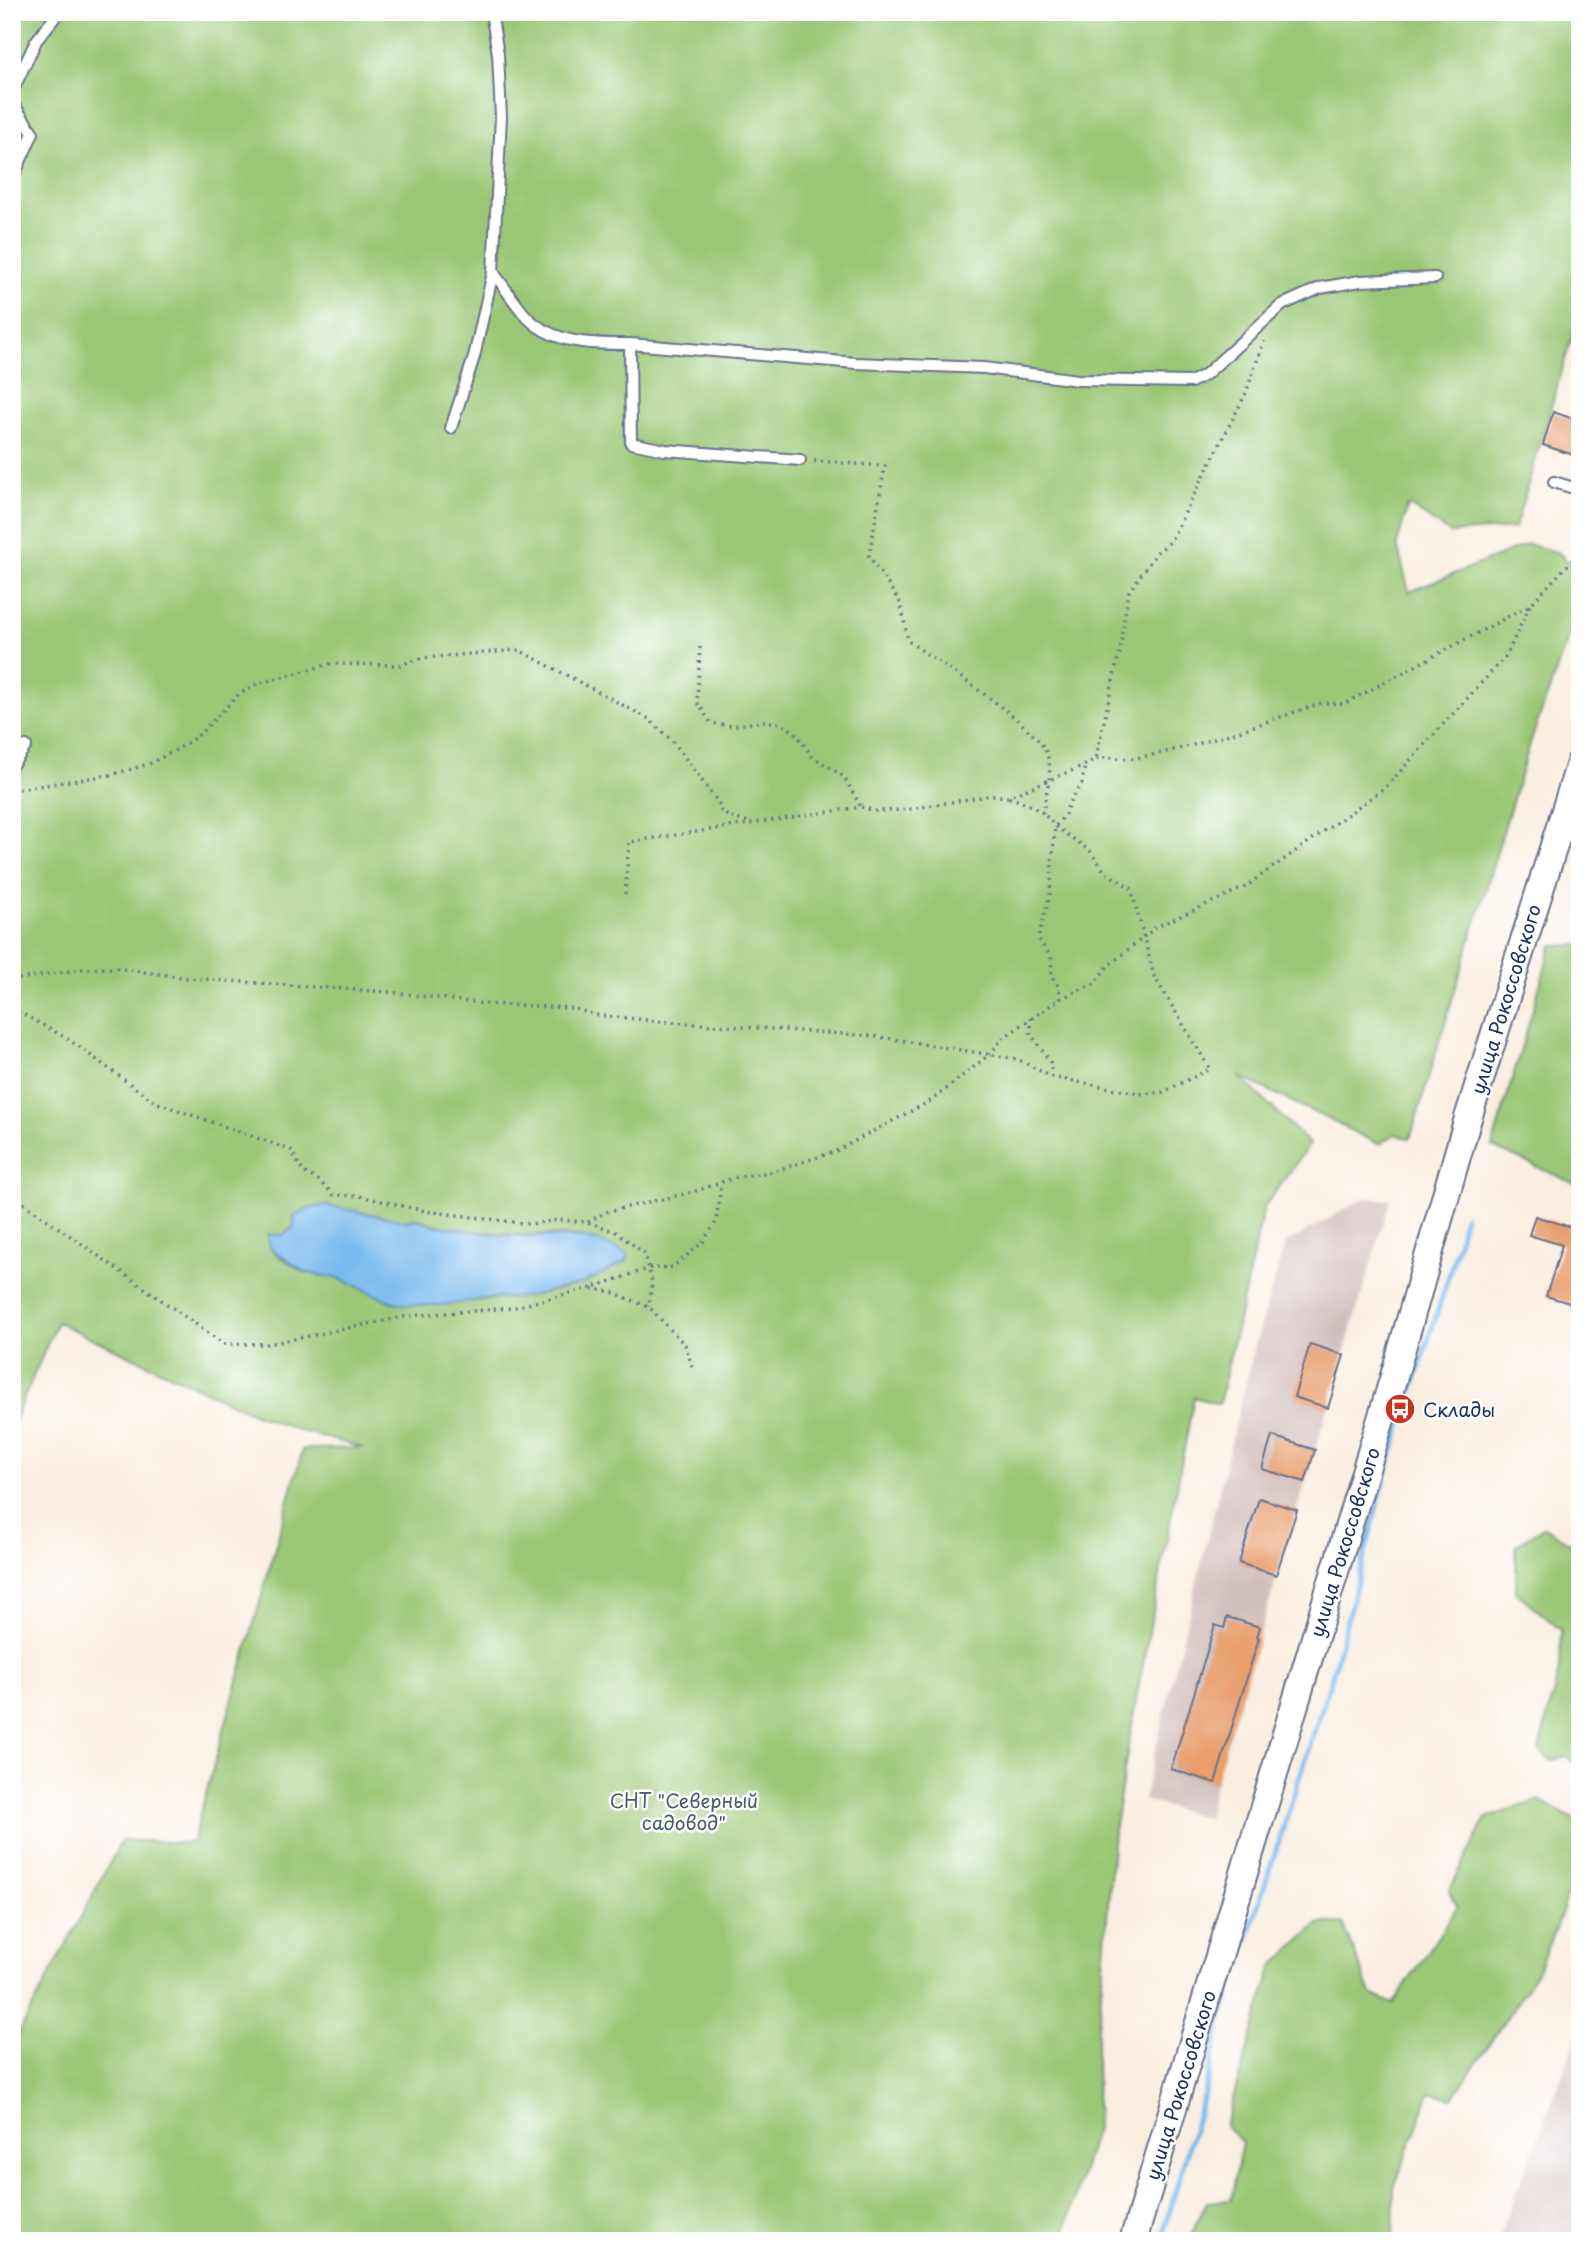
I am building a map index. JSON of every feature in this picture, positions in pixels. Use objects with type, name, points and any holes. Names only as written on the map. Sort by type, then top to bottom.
[{"type":"street","name":"улица Рокоссовского","points":[[1133,2241],[1394,1376],[1468,1118],[1580,763]]},
{"type":"lane","points":[[12,92],[37,41],[59,12]]},
{"type":"lane","points":[[451,428],[474,357],[493,272],[501,117],[498,54],[491,12]]},
{"type":"lane","points":[[12,102],[33,133],[12,180]]},
{"type":"lane","points":[[493,272],[527,317],[550,334],[594,344],[630,344],[856,363],[984,368],[1077,380],[1191,383],[1205,375],[1282,305],[1320,288],[1360,281],[1434,278]]},
{"type":"lane","points":[[630,344],[631,443],[665,450],[800,460]]},
{"type":"lane","points":[[1554,482],[1580,490]]},
{"type":"lane","points":[[12,765],[26,746]]},
{"type":"path","points":[[1096,757],[1121,645],[1128,593],[1157,552],[1170,542],[1246,393],[1264,341],[1267,319]]},
{"type":"path","points":[[800,460],[885,466],[869,556],[901,604],[908,640],[1002,707],[1047,753],[1049,780],[1042,813]]},
{"type":"path","points":[[588,1222],[606,1212],[721,1184],[737,1177],[771,1172],[834,1152],[932,1100],[990,1054],[1003,1038],[1060,999],[1095,983],[1108,966],[1156,927],[1245,887],[1385,788],[1506,656],[1530,605],[1580,552]]},
{"type":"path","points":[[1008,797],[1085,765],[1096,757],[1131,758],[1177,751],[1322,703],[1344,704],[1530,605]]},
{"type":"path","points":[[700,647],[698,702],[711,723],[732,726],[764,721],[782,724],[795,732],[812,756],[844,777],[861,807]]},
{"type":"path","points":[[12,790],[110,775],[149,764],[200,734],[239,694],[257,684],[330,664],[399,665],[422,658],[520,650],[649,719],[675,744],[719,804],[721,811],[729,817],[751,822]]},
{"type":"path","points":[[1060,999],[1059,987],[1052,977],[1051,957],[1038,938],[1051,895],[1055,826],[1065,815],[1082,783],[1085,765]]},
{"type":"path","points":[[12,981],[83,969],[116,968],[187,978],[388,992],[487,1004],[571,1009],[596,1015],[643,1020],[873,1036],[1017,1059],[1052,1077],[1143,1094],[1163,1092],[1210,1069],[1154,976],[1131,888],[1105,872],[1090,851],[1055,826],[1042,813],[1028,804],[1008,797],[992,795],[905,810],[875,811],[861,807],[629,842],[625,894]]},
{"type":"path","points":[[12,1008],[68,1039],[155,1102],[291,1150],[303,1172],[318,1180],[334,1195],[359,1196],[425,1211],[529,1224],[560,1220],[588,1222],[616,1232],[644,1253],[652,1282],[649,1307]]},
{"type":"path","points":[[1031,1018],[1031,1034],[1050,1062],[1052,1077]]},
{"type":"path","points":[[12,1195],[224,1344],[269,1343],[408,1317],[511,1308],[591,1289],[650,1268],[673,1267],[704,1242],[716,1222],[721,1184]]},
{"type":"path","points":[[591,1289],[612,1292],[649,1307],[685,1345],[693,1369]]},
{"type":"shaded area","points":[[1364,1198],[1390,1200],[1215,1783],[1207,1818],[1143,1800],[1254,1349],[1285,1244]]},
{"type":"shaded area","points":[[1580,2030],[1580,2241],[1497,2241]]},
{"type":"green space","name":"СНТ \"Северный садовод\"","points":[[12,12],[1580,12],[1580,286],[1574,330],[1515,528],[1450,533],[1408,505],[1397,544],[1409,592],[1528,544],[1559,553],[1580,574],[1580,605],[1530,743],[1410,1139],[1395,1134],[1379,1144],[1239,1076],[1310,1144],[1264,1207],[1219,1404],[1194,1397],[1136,1700],[1114,1831],[1096,2053],[1097,2124],[1062,2241],[12,2241],[12,2046],[122,1840],[192,1843],[303,1449],[363,1448],[298,1430],[255,1414],[57,1322],[12,1425]],"holes":[[[418,1219],[479,1232],[587,1238],[628,1254],[627,1261],[584,1283],[526,1297],[406,1305],[390,1301],[341,1279],[304,1272],[277,1255],[268,1235],[284,1235],[294,1226]]]},
{"type":"green space","points":[[1552,945],[1580,945],[1580,1186],[1492,1147]]},
{"type":"green space","points":[[1544,1527],[1580,1549],[1580,1766],[1566,1757],[1550,1761],[1539,1750],[1560,1667],[1561,1630],[1516,1592],[1516,1545]]},
{"type":"green space","points":[[1539,1800],[1577,1821],[1580,1826],[1580,1856],[1561,1915],[1536,1974],[1453,2098],[1430,2092],[1394,2188],[1393,2241],[1188,2241],[1207,2202],[1231,2200],[1242,2142],[1225,2126],[1272,1967],[1319,1923],[1343,1923],[1371,1994],[1393,2004],[1457,1908],[1449,1891],[1486,1818]]},
{"type":"water","points":[[324,1205],[499,1235],[584,1238],[628,1254],[627,1261],[584,1283],[526,1297],[491,1298],[446,1305],[406,1305],[390,1301],[341,1279],[305,1272],[270,1248],[268,1234],[284,1235],[294,1226],[294,1217],[305,1210]]},
{"type":"building","points":[[1553,412],[1580,421],[1580,457],[1543,445]]},
{"type":"building","points":[[1535,1216],[1580,1230],[1580,1306],[1546,1296],[1562,1245],[1529,1235]]},
{"type":"building","points":[[1310,1344],[1344,1355],[1328,1408],[1294,1397]]},
{"type":"building","points":[[1272,1436],[1315,1450],[1305,1482],[1262,1469]]},
{"type":"building","points":[[1259,1498],[1297,1510],[1276,1575],[1239,1563]]},
{"type":"building","points":[[1227,1617],[1260,1627],[1215,1783],[1171,1769],[1215,1625],[1224,1628]]},
{"type":"waterway","points":[[1161,2241],[1208,2079],[1223,2014],[1331,1680],[1388,1466],[1450,1272],[1465,1216]]},
{"type":"place","name":"Склады","points":[[1400,1409]]}]
